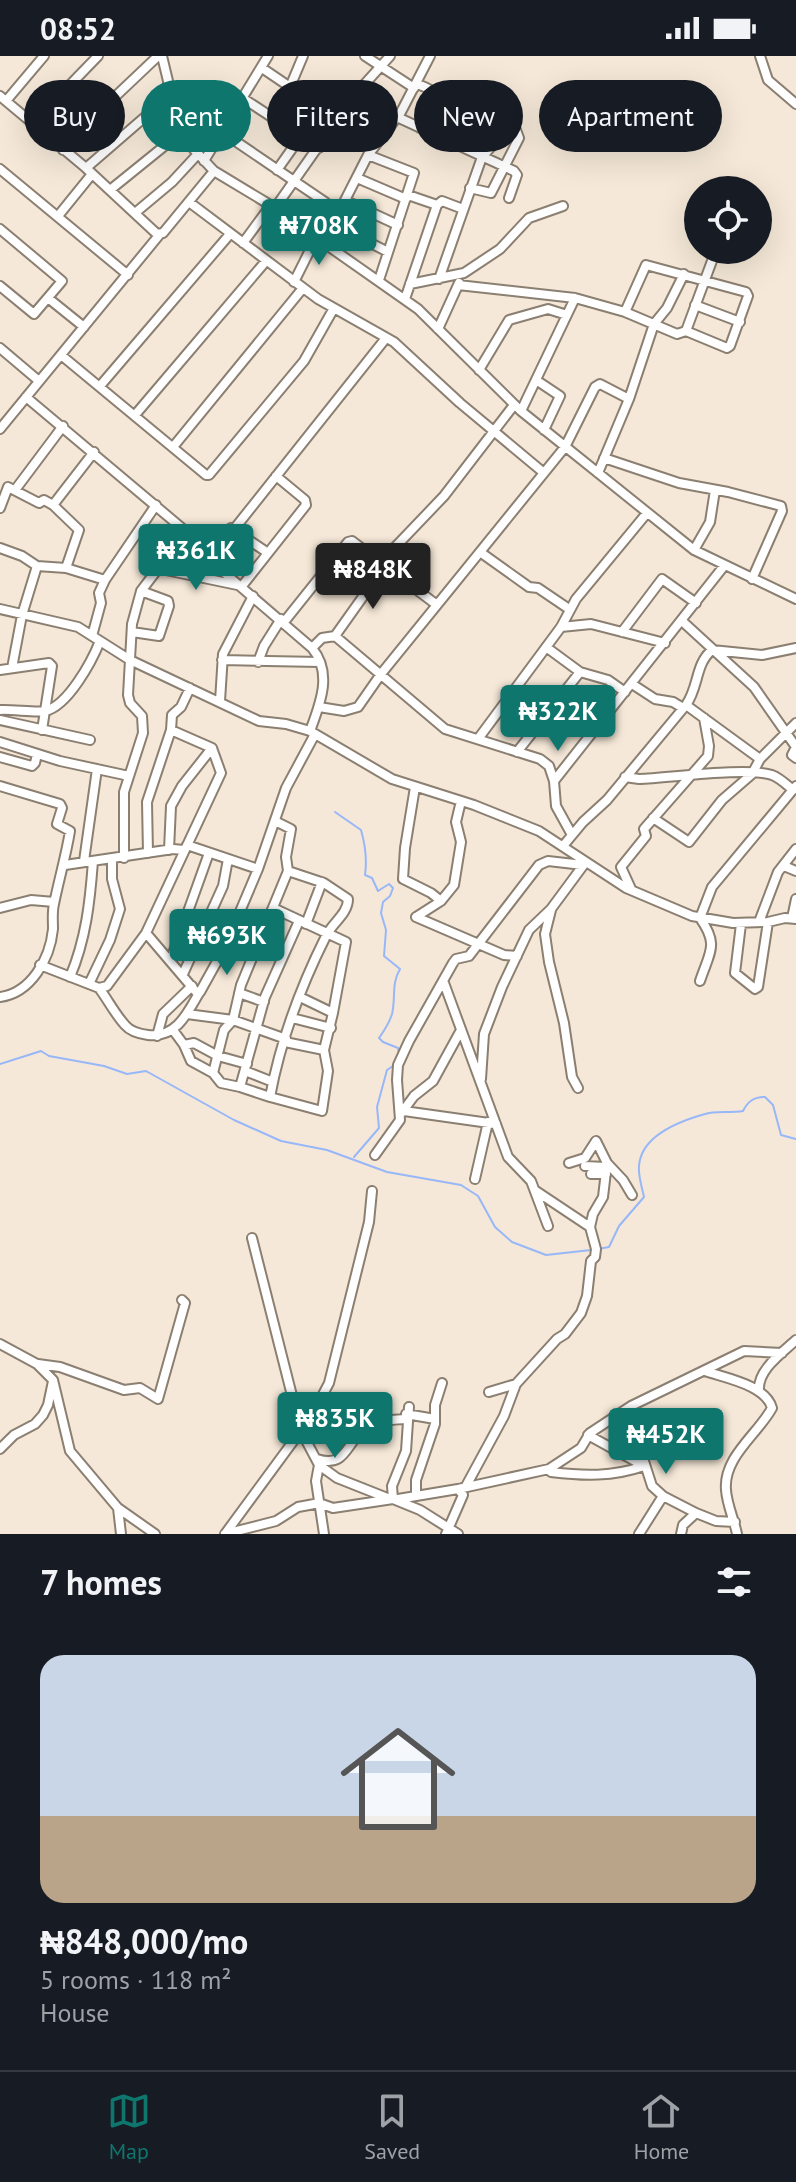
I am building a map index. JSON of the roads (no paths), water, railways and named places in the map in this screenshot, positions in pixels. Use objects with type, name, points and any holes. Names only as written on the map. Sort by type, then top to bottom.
[{"type":"street","points":[[24,117],[3,99],[44,56]]},
{"type":"street","points":[[75,80],[98,56]]},
{"type":"street","points":[[125,88],[160,56],[168,80]]},
{"type":"street","points":[[251,87],[268,56]]},
{"type":"street","points":[[293,80],[303,56]]},
{"type":"street","points":[[365,56],[414,85]]},
{"type":"street","points":[[370,80],[390,56]]},
{"type":"street","points":[[418,80],[430,56]]},
{"type":"street","points":[[760,56],[768,80],[796,104]]},
{"type":"street","points":[[262,68],[280,80]]},
{"type":"street","points":[[398,115],[414,88]]},
{"type":"street","points":[[58,216],[89,171],[141,122]]},
{"type":"street","points":[[65,152],[160,234]]},
{"type":"street","points":[[110,190],[157,152]]},
{"type":"street","points":[[194,152],[214,171],[273,207],[405,299],[518,408],[694,550],[796,599]]},
{"type":"street","points":[[135,213],[205,152]]},
{"type":"street","points":[[251,152],[338,214],[355,235],[388,252]]},
{"type":"street","points":[[277,170],[290,152]]},
{"type":"street","points":[[243,243],[316,152]]},
{"type":"street","points":[[294,282],[315,237],[325,221],[338,214],[370,152]]},
{"type":"street","points":[[471,152],[517,175],[509,198]]},
{"type":"street","points":[[439,279],[470,188],[486,152]]},
{"type":"street","points":[[470,188],[490,194],[511,152]]},
{"type":"street","points":[[368,155],[412,170],[414,177],[379,280]]},
{"type":"street","points":[[0,169],[128,275]]},
{"type":"street","points":[[1,425],[214,171]]},
{"type":"street","points":[[357,178],[437,205]]},
{"type":"street","points":[[346,201],[398,225]]},
{"type":"street","points":[[405,299],[437,205],[442,201],[463,209]]},
{"type":"street","points":[[189,202],[294,282],[386,338],[544,473]]},
{"type":"street","points":[[410,284],[464,273],[500,249],[529,218],[563,206]]},
{"type":"street","points":[[0,229],[61,280],[34,314],[0,286]]},
{"type":"street","points":[[100,386],[230,234]]},
{"type":"street","points":[[135,415],[266,261]]},
{"type":"street","points":[[686,331],[711,264]]},
{"type":"street","points":[[458,285],[575,298],[625,312],[677,334],[686,331],[729,348],[748,300],[746,292],[644,266],[625,312]]},
{"type":"street","points":[[438,329],[464,273]]},
{"type":"street","points":[[598,473],[629,399],[654,324],[667,308],[684,274]]},
{"type":"street","points":[[173,447],[303,288]]},
{"type":"street","points":[[48,298],[84,327]]},
{"type":"street","points":[[312,648],[322,638],[335,636],[382,565],[444,496],[493,430],[518,408],[536,380],[575,298]]},
{"type":"street","points":[[695,305],[740,322]]},
{"type":"street","points":[[61,355],[206,475],[211,474],[304,361],[334,308]]},
{"type":"street","points":[[479,370],[509,320],[548,309],[567,315]]},
{"type":"street","points":[[206,557],[228,530],[235,528],[386,338]]},
{"type":"street","points":[[0,348],[39,381]]},
{"type":"street","points":[[536,380],[560,396],[544,430]]},
{"type":"street","points":[[319,707],[353,710],[358,707],[381,674],[565,447],[597,385],[629,399]]},
{"type":"street","points":[[26,397],[156,505],[206,557],[312,648],[320,662],[324,691],[312,732],[288,781],[258,869],[225,947],[195,989],[163,1014],[157,1036]]},
{"type":"street","points":[[15,490],[63,426]]},
{"type":"street","points":[[53,505],[94,452]]},
{"type":"street","points":[[604,458],[679,483],[782,508],[752,579]]},
{"type":"street","points":[[242,586],[306,505],[305,500],[276,476]]},
{"type":"street","points":[[0,508],[7,488],[39,503],[44,500],[53,505],[79,530],[66,568]]},
{"type":"street","points":[[694,550],[710,522],[715,490]]},
{"type":"street","points":[[0,710],[46,711],[62,701],[71,690],[88,667],[96,638],[101,603],[99,593],[156,505]]},
{"type":"street","points":[[478,739],[561,627],[569,609],[647,513]]},
{"type":"street","points":[[235,528],[268,553]]},
{"type":"street","points":[[124,858],[124,792],[136,759],[143,721],[130,703],[132,632],[141,591],[185,533]]},
{"type":"street","points":[[258,662],[264,646],[348,542],[356,543],[437,605]]},
{"type":"street","points":[[0,548],[22,556],[37,566],[66,568],[105,580]]},
{"type":"street","points":[[480,552],[529,587],[538,588],[569,609]]},
{"type":"street","points":[[12,668],[22,615],[37,566]]},
{"type":"street","points":[[554,781],[724,566]]},
{"type":"street","points":[[156,568],[242,586]]},
{"type":"street","points":[[622,632],[662,579],[696,603]]},
{"type":"street","points":[[132,632],[159,636],[169,606],[168,601],[141,591]]},
{"type":"street","points":[[220,701],[226,645],[253,596]]},
{"type":"street","points":[[0,609],[78,627],[130,660],[259,721],[286,724],[312,732],[385,776],[539,831],[585,864],[631,890],[700,918],[741,924],[794,919],[796,899]]},
{"type":"street","points":[[682,621],[754,687],[796,747],[792,755],[796,758]]},
{"type":"street","points":[[561,627],[591,624],[665,643]]},
{"type":"street","points":[[335,636],[445,729],[540,759],[549,766],[556,806],[572,835]]},
{"type":"street","points":[[546,647],[580,672],[608,680],[625,692]]},
{"type":"street","points":[[712,650],[762,655],[796,648]]},
{"type":"street","points":[[563,846],[607,800],[684,707],[695,690],[701,662],[712,650]]},
{"type":"street","points":[[222,660],[320,662]]},
{"type":"street","points":[[0,670],[51,664],[42,730]]},
{"type":"street","points":[[517,752],[580,672]]},
{"type":"street","points":[[632,684],[655,699],[673,702],[704,718],[760,759]]},
{"type":"street","points":[[148,853],[147,802],[171,730],[172,715],[181,707],[190,688]]},
{"type":"street","points":[[631,890],[621,867],[646,836],[644,829],[709,752],[704,718]]},
{"type":"street","points":[[0,720],[90,740]]},
{"type":"street","points":[[653,818],[689,842],[722,800],[752,774],[760,759],[796,723]]},
{"type":"street","points":[[99,988],[114,980],[146,933],[221,773],[212,748],[171,730]]},
{"type":"street","points":[[0,742],[129,776]]},
{"type":"street","points":[[169,850],[171,806],[182,786],[212,748]]},
{"type":"street","points":[[0,757],[32,766],[37,754]]},
{"type":"street","points":[[70,977],[84,939],[90,904],[88,861],[97,769]]},
{"type":"street","points":[[625,777],[773,775],[794,788],[712,887],[700,918]]},
{"type":"street","points":[[0,786],[61,806],[57,822],[70,831],[65,865],[54,902],[49,947],[20,992],[0,997]]},
{"type":"street","points":[[415,787],[403,879],[441,901]]},
{"type":"street","points":[[461,801],[456,822],[461,842],[455,881],[441,901],[417,915],[417,919],[504,955],[517,956]]},
{"type":"street","points":[[213,1073],[224,1030],[233,1020],[239,993],[288,871],[286,857],[291,829],[275,821]]},
{"type":"street","points":[[65,865],[185,848],[258,869]]},
{"type":"street","points":[[741,924],[735,973],[755,989],[758,987],[764,922],[778,872],[796,849]]},
{"type":"street","points":[[171,959],[209,853]]},
{"type":"street","points":[[183,974],[223,886],[228,859]]},
{"type":"street","points":[[89,984],[110,940],[120,909],[112,879],[112,860]]},
{"type":"street","points":[[402,1113],[398,1065],[456,959],[469,956],[539,865],[548,861],[585,864]]},
{"type":"street","points":[[481,1084],[484,1034],[529,930],[551,909],[585,864]]},
{"type":"street","points":[[784,866],[796,871]]},
{"type":"street","points":[[270,1097],[300,997],[327,933],[344,912],[348,899],[322,882],[288,871]]},
{"type":"street","points":[[240,1087],[264,1002],[322,882]]},
{"type":"street","points":[[0,908],[31,900],[54,902]]},
{"type":"street","points":[[173,1030],[191,1061],[213,1073],[221,1083],[322,1111],[328,1071],[324,1050],[331,1028],[346,942],[273,908]]},
{"type":"street","points":[[551,909],[545,934],[549,962],[564,1023],[572,1077],[578,1088]]},
{"type":"street","points":[[700,918],[710,932],[713,944],[700,981]]},
{"type":"street","points":[[146,933],[195,989]]},
{"type":"street","points":[[40,965],[99,988],[126,1028],[142,1034],[157,1036],[173,1030],[187,1014],[195,989]]},
{"type":"street","points":[[444,983],[492,1123],[508,1157],[529,1178],[548,1226]]},
{"type":"street","points":[[239,993],[264,1002]]},
{"type":"street","points":[[300,997],[333,1013]]},
{"type":"street","points":[[187,1014],[233,1020],[285,1041],[324,1050]]},
{"type":"street","points":[[292,1018],[331,1028]]},
{"type":"street","points":[[375,1155],[414,1096],[433,1081],[461,1030]]},
{"type":"street","points":[[184,1045],[194,1043],[273,1082]]},
{"type":"street","points":[[402,1113],[492,1123]]},
{"type":"street","points":[[475,1179],[492,1123]]},
{"type":"street","points":[[447,1530],[463,1495],[462,1488],[504,1416],[516,1384],[565,1334],[581,1313],[587,1296],[591,1261],[596,1249],[590,1227],[593,1214],[603,1197],[606,1168],[596,1141],[585,1158],[569,1163]]},
{"type":"street","points":[[588,1170],[606,1168],[623,1180],[632,1195]]},
{"type":"street","points":[[535,1190],[590,1227]]},
{"type":"street","points":[[225,1534],[301,1431],[329,1383],[369,1222],[372,1191]]},
{"type":"street","points":[[252,1238],[301,1431],[318,1462],[337,1478],[393,1499],[458,1534]]},
{"type":"street","points":[[37,1364],[60,1367],[124,1390],[140,1388],[158,1399],[185,1303],[182,1300]]},
{"type":"street","points":[[757,1387],[764,1371],[796,1340]]},
{"type":"street","points":[[0,1344],[37,1364],[53,1380],[70,1451],[118,1508],[155,1534]]},
{"type":"street","points":[[225,1534],[276,1521],[298,1507],[319,1503],[333,1508],[416,1496],[549,1469],[581,1448],[588,1435],[631,1406],[744,1351],[782,1353]]},
{"type":"street","points":[[705,1371],[757,1387],[770,1399],[772,1408],[766,1420],[746,1441],[727,1476],[726,1494],[737,1534]]},
{"type":"street","points":[[0,1449],[43,1415],[53,1380]]},
{"type":"street","points":[[416,1496],[418,1471],[435,1419],[435,1405],[442,1383]]},
{"type":"street","points":[[489,1392],[516,1384]]},
{"type":"street","points":[[631,1406],[644,1444],[644,1466],[652,1486],[663,1496],[696,1513],[716,1521],[735,1522]]},
{"type":"street","points":[[318,1462],[328,1463],[338,1459],[364,1428],[407,1413],[435,1419]]},
{"type":"street","points":[[393,1499],[392,1486],[406,1451],[407,1413]]},
{"type":"street","points":[[588,1435],[644,1466]]},
{"type":"street","points":[[318,1462],[316,1481],[324,1534]]},
{"type":"street","points":[[549,1469],[551,1472],[590,1477],[621,1474],[644,1466]]},
{"type":"street","points":[[639,1534],[663,1496]]},
{"type":"street","points":[[118,1508],[121,1534]]},
{"type":"street","points":[[681,1534],[683,1525],[696,1513]]},
{"type":"street","points":[[269,1534],[276,1521]]},
{"type":"waterway","points":[[335,812],[361,830],[365,875],[372,878],[378,891],[389,884],[393,888],[383,902],[381,913],[386,930],[384,956],[400,969],[392,1014],[379,1038],[398,1048],[399,1054]]},
{"type":"waterway","points":[[0,1064],[41,1051],[49,1056],[104,1066],[127,1074],[146,1071],[234,1120],[281,1141],[327,1150],[387,1172],[461,1185],[478,1196],[495,1227],[512,1242],[546,1255],[591,1250]]},
{"type":"waterway","points":[[354,1157],[379,1128],[377,1107],[387,1070],[393,1066]]},
{"type":"waterway","points":[[598,1249],[609,1247],[619,1226],[644,1197],[639,1166],[641,1155],[663,1131],[709,1113],[743,1111],[752,1100],[765,1097],[773,1105],[781,1135],[796,1139]]}]
